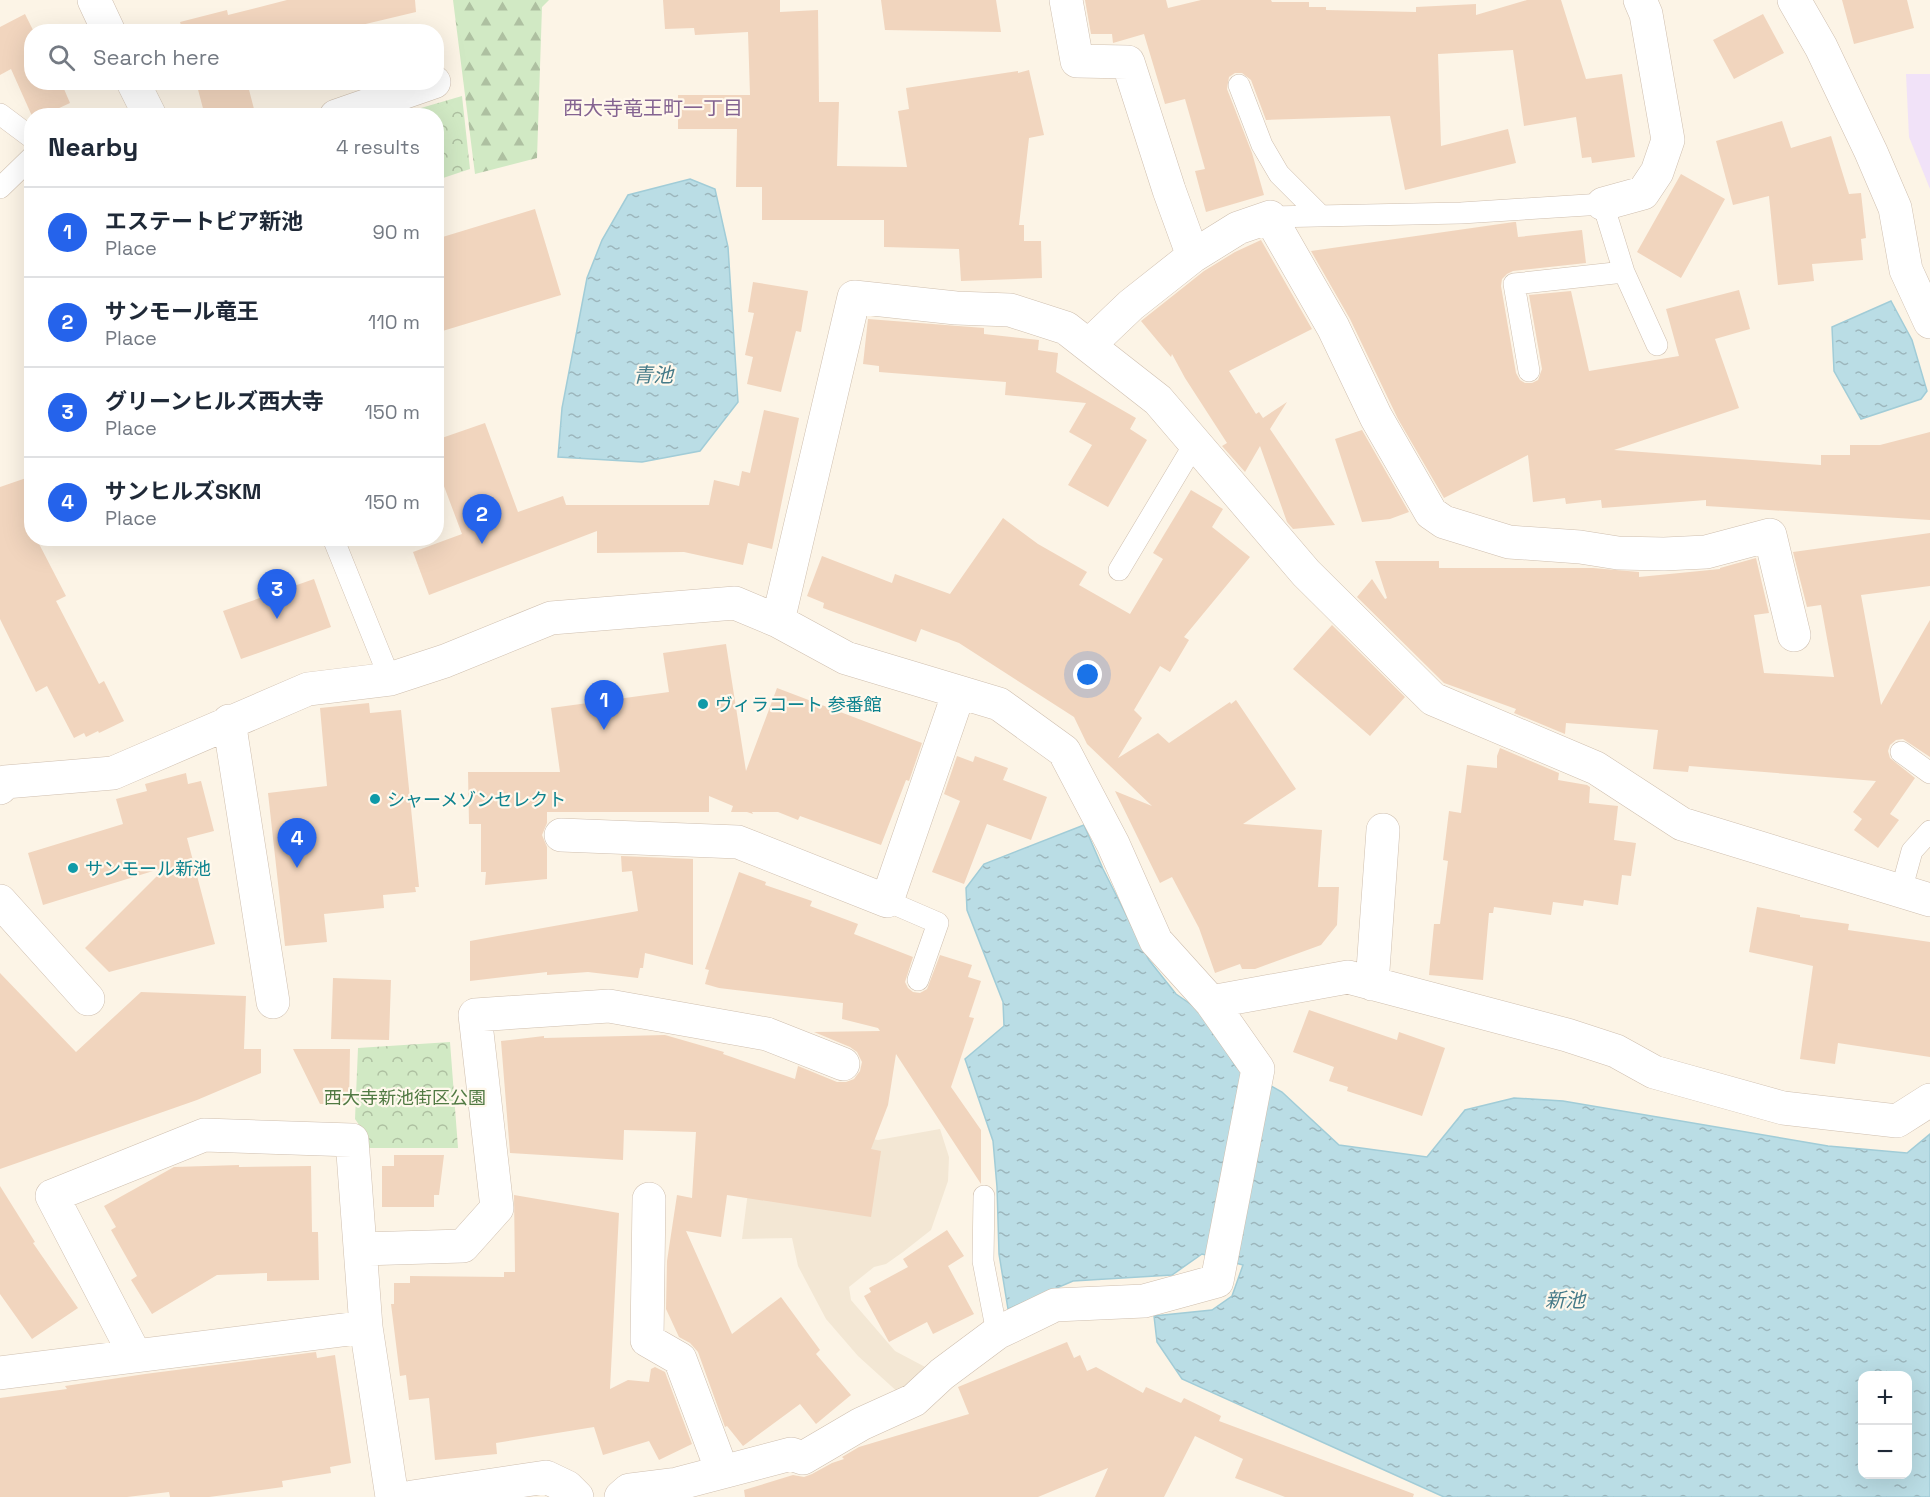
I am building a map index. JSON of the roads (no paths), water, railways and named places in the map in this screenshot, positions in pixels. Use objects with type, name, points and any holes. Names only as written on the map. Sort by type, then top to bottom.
[{"type":"street","points":[[94,0],[105,24]]},
{"type":"street","points":[[1066,0],[1077,61],[1128,62],[1193,256]]},
{"type":"street","points":[[1603,204],[1643,193],[1656,172],[1668,140],[1646,14],[1641,0]]},
{"type":"street","points":[[1794,0],[1821,47],[1871,152],[1895,208],[1906,270],[1926,306]]},
{"type":"street","points":[[137,90],[146,108]]},
{"type":"street","points":[[360,108],[413,90]]},
{"type":"street","points":[[1089,345],[1131,305],[1193,256],[1238,228],[1270,216],[1334,327],[1376,417],[1431,513],[1444,522],[1509,542],[1580,547],[1618,553],[1706,552],[1770,535],[1794,635]]},
{"type":"street","points":[[778,621],[854,297],[956,308],[1010,310],[1066,328],[1158,400],[1306,573],[1433,699],[1596,768],[1682,824],[1915,895]]},
{"type":"street","points":[[2,783],[113,773],[308,689],[390,679],[445,661],[552,618],[735,603],[778,621],[846,658],[999,704],[1064,751],[1113,844],[1156,941],[1211,1002],[1258,1069],[1217,1281],[1144,1301],[1055,1305],[997,1333],[942,1374],[914,1400],[861,1424],[803,1458],[791,1454],[677,1484],[629,1490],[621,1497]]},
{"type":"street","points":[[561,835],[738,842],[887,901],[959,692]]},
{"type":"street","points":[[230,722],[273,1002]]},
{"type":"street","points":[[1372,984],[1383,830]]},
{"type":"street","points":[[0,901],[88,999]]},
{"type":"street","points":[[1211,1002],[1348,977],[1567,1035],[1616,1051],[1654,1072],[1783,1108],[1897,1121],[1930,1100]]},
{"type":"street","points":[[361,1249],[463,1246],[497,1208],[475,1015],[609,1005],[767,1034],[843,1064]]},
{"type":"street","points":[[135,1354],[52,1196],[204,1136],[352,1140],[366,1327],[392,1497]]},
{"type":"street","points":[[649,1199],[647,1340],[680,1359],[722,1471]]},
{"type":"street","points":[[0,1373],[135,1354],[366,1327]]},
{"type":"street","points":[[412,1497],[546,1477],[567,1487],[577,1497]]},
{"type":"lane","points":[[1239,85],[1262,145],[1279,174],[1320,215]]},
{"type":"lane","points":[[0,114],[24,132]]},
{"type":"lane","points":[[0,189],[24,165]]},
{"type":"lane","points":[[1270,216],[1461,213],[1603,204],[1624,272],[1656,345]]},
{"type":"lane","points":[[1529,371],[1514,284],[1624,272]]},
{"type":"lane","points":[[1119,570],[1195,443]]},
{"type":"lane","points":[[336,546],[390,679]]},
{"type":"lane","points":[[1901,752],[1930,772]]},
{"type":"lane","points":[[1915,895],[1912,851],[1930,831]]},
{"type":"lane","points":[[887,901],[938,923],[918,980]]},
{"type":"lane","points":[[984,1196],[983,1261],[997,1333]]},
{"type":"water","name":"青池","points":[[690,179],[715,189],[728,247],[738,402],[700,451],[642,462],[558,457],[562,408],[587,278],[602,240],[628,195]]},
{"type":"water","points":[[1891,301],[1912,340],[1927,391],[1921,399],[1861,419],[1834,371],[1832,327]]},
{"type":"water","name":"新池","points":[[1084,825],[1103,869],[1149,960],[1176,994],[1202,1012],[1236,1067],[1282,1092],[1339,1145],[1427,1157],[1465,1110],[1514,1098],[1563,1101],[1828,1146],[1907,1153],[1930,1134],[1930,1497],[1444,1497],[1182,1379],[1157,1342],[1154,1316],[1212,1310],[1232,1296],[1243,1265],[1202,1254],[1172,1275],[1073,1281],[1008,1309],[999,1254],[993,1141],[965,1059],[1004,1026],[1003,1002],[967,910],[966,888],[984,864]]},
{"type":"place","name":"サンモール竜王","points":[[482,544]]},
{"type":"place","name":"グリーンヒルズ西大寺","points":[[277,619]]},
{"type":"place","name":"ヴィラコート 参番館","points":[[703,704]]},
{"type":"place","name":"エステートピア新池","points":[[604,730]]},
{"type":"place","name":"シャーメゾンセレクト","points":[[375,799]]},
{"type":"place","name":"サンモール新池","points":[[73,868]]},
{"type":"place","name":"サンヒルズSKM","points":[[297,868]]},
{"type":"district","name":"西大寺竜王町一丁目","points":[[653,108]]},
{"type":"park label","name":"西大寺新池街区公園","points":[[405,1097]]}]
